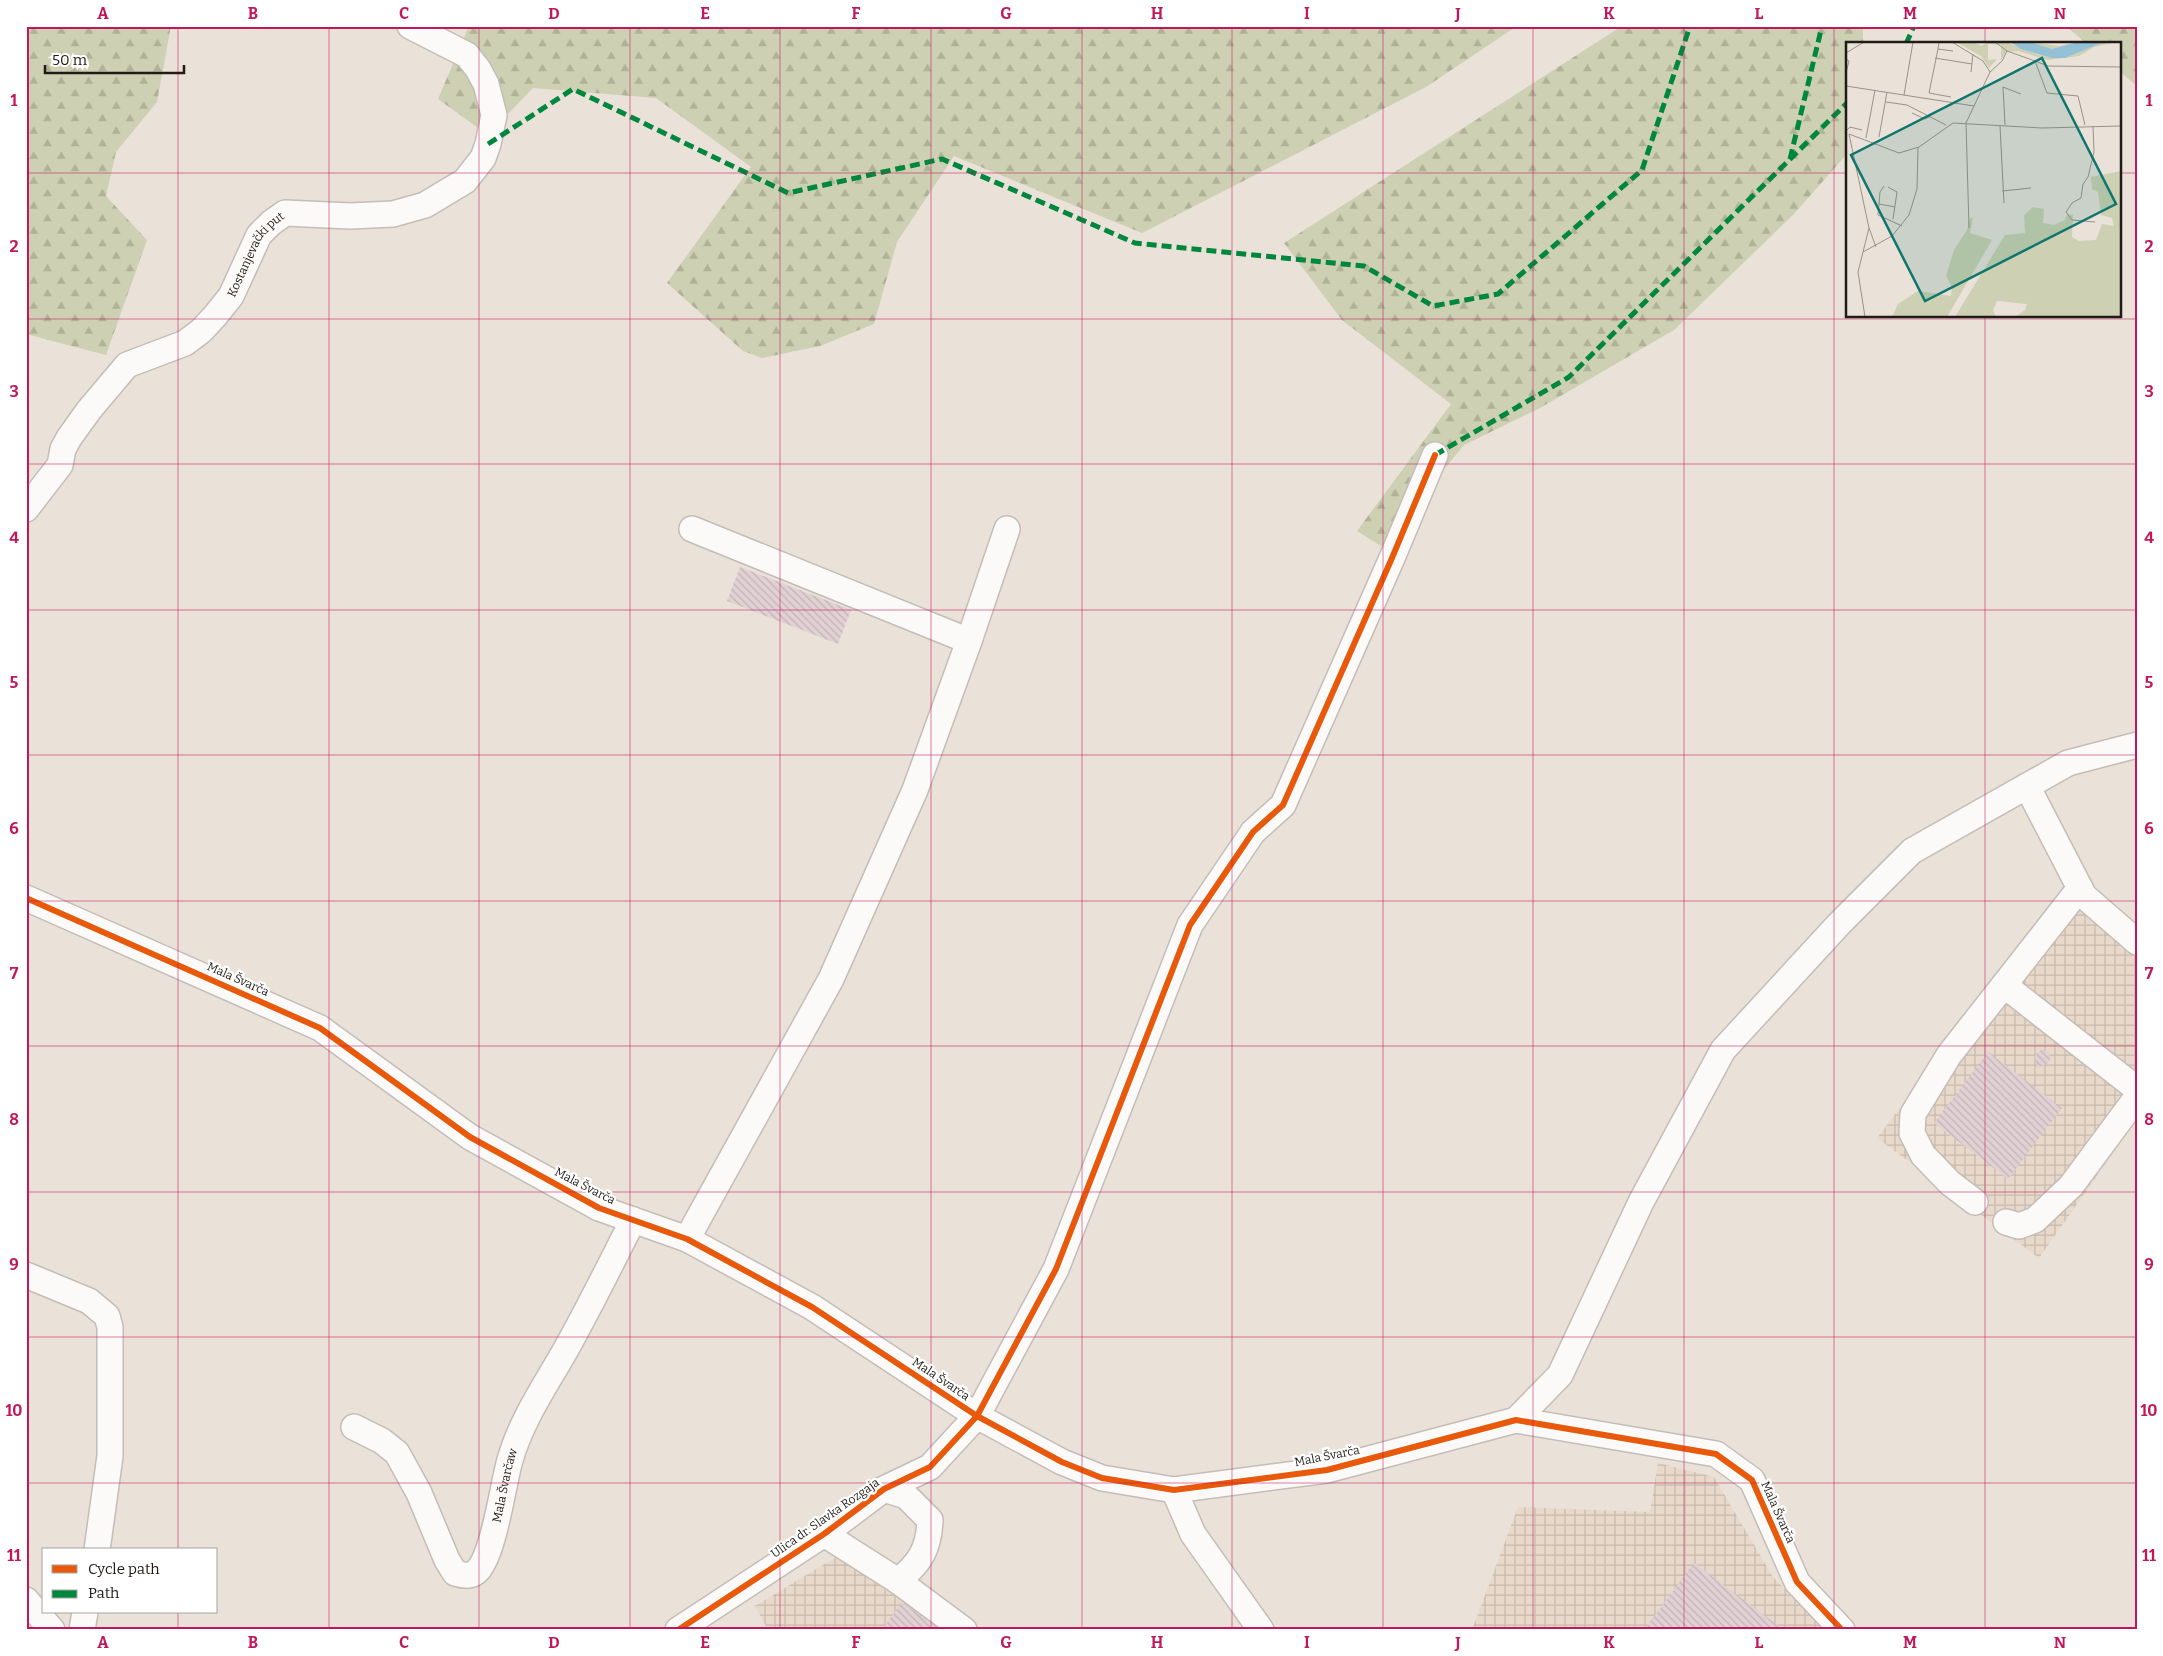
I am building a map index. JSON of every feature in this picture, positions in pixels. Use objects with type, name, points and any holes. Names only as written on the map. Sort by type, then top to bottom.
[{"type":"street","name":"Kostanjevački put","points":[[26,509],[60,465],[63,449],[88,410],[127,365],[185,342],[201,331],[215,316],[231,296],[259,235],[271,223],[285,213],[350,216],[393,214],[424,205],[465,181],[483,158],[488,144],[494,114],[486,84],[478,69],[467,55],[410,26]]},
{"type":"street","name":"Ulica dr. Slavka Rozgaja","points":[[678,1630],[824,1534],[884,1489],[930,1467],[977,1416],[1056,1269],[1190,925],[1253,832],[1283,805],[1392,558],[1435,455]]},
{"type":"street","points":[[692,529],[969,641]]},
{"type":"street","points":[[687,1239],[831,979],[915,790],[1007,529]]},
{"type":"street","points":[[1516,1420],[1560,1375],[1641,1202],[1723,1050],[1839,924],[1912,850],[2068,763],[2137,745]]},
{"type":"street","points":[[2027,786],[2084,896],[2137,942]]},
{"type":"street","points":[[1975,1202],[1950,1183],[1923,1155],[1912,1133],[1913,1114],[1949,1055],[2080,888]]},
{"type":"street","name":"Mala Švarča","points":[[26,898],[320,1028],[470,1137],[599,1208],[687,1239],[812,1307],[977,1416],[1062,1462],[1102,1478],[1174,1490],[1328,1470],[1516,1420],[1716,1454],[1752,1480],[1798,1582],[1842,1630]]},
{"type":"street","points":[[2004,985],[2137,1089]]},
{"type":"street","points":[[2006,1222],[2018,1226],[2036,1220],[2071,1186],[2137,1097]]},
{"type":"street","name":"Mala Švarčaw","points":[[354,1427],[382,1441],[397,1454],[419,1493],[447,1560],[455,1573],[470,1575],[476,1572],[481,1566],[492,1536],[510,1459],[521,1430],[579,1326],[633,1220]]},
{"type":"street","points":[[26,1275],[89,1301],[101,1309],[109,1322],[110,1456],[97,1548]]},
{"type":"street","points":[[884,1489],[906,1496],[930,1520],[929,1539],[924,1553],[910,1572],[898,1581]]},
{"type":"street","points":[[1174,1490],[1193,1534],[1261,1630]]},
{"type":"street","name":"Ulica dr. Slavka Rozgaja","points":[[824,1534],[898,1581],[964,1630]]},
{"type":"street","points":[[26,1600],[52,1630]]},
{"type":"street","points":[[82,1630],[85,1614]]},
{"type":"shaded area","points":[[2078,876],[2137,928],[2137,1119],[2039,1258],[1877,1138]]},
{"type":"shaded area","points":[[1658,1463],[1714,1477],[1773,1577],[1824,1630],[1472,1630],[1518,1507],[1650,1512]]},
{"type":"shaded area","points":[[836,1557],[853,1564],[948,1630],[768,1630],[755,1606]]},
{"type":"green space","points":[[26,26],[171,26],[157,102],[116,152],[106,196],[147,240],[106,355],[26,334]]},
{"type":"green space","points":[[469,26],[1517,26],[1426,87],[1142,233],[954,156],[897,242],[874,324],[820,346],[762,358],[743,351],[667,283],[751,167],[656,98],[533,88],[488,135],[438,99]]},
{"type":"green space","points":[[1622,26],[1863,26],[1863,42],[1846,42],[1846,155],[1793,215],[1674,330],[1540,408],[1464,445],[1381,546],[1357,531],[1451,404],[1342,320],[1284,243]]},
{"type":"green space","points":[[2066,26],[2137,26],[2137,86],[2120,72],[2120,42],[2085,42]]},
{"type":"building","points":[[740,567],[851,610],[838,644],[727,601]]},
{"type":"building","points":[[2041,1050],[2047,1051],[2051,1057],[2048,1063],[2037,1068],[2035,1055]]},
{"type":"building","points":[[1988,1052],[2062,1108],[2008,1179],[1934,1123]]},
{"type":"building","points":[[1694,1563],[1784,1630],[1644,1630]]},
{"type":"building","points":[[902,1602],[940,1630],[882,1630]]},
{"type":"marked path","points":[[488,144],[573,89],[788,193],[942,159],[1135,243],[1364,266],[1433,306],[1498,294],[1642,170],[1690,26]]},
{"type":"marked path","points":[[1790,159],[1822,26]]},
{"type":"marked path","points":[[1907,42],[1914,26]]},
{"type":"marked path","points":[[1435,455],[1569,377],[1846,104]]},
{"type":"cycle path","points":[[678,1630],[824,1534],[884,1489],[930,1467],[977,1416],[1056,1269],[1190,925],[1253,832],[1283,805],[1392,558],[1435,455]]},
{"type":"cycle path","points":[[26,898],[320,1028],[470,1137],[599,1208],[687,1239],[812,1307],[977,1416],[1062,1462],[1102,1478],[1174,1490],[1327,1470],[1516,1420],[1716,1454],[1752,1480],[1797,1582],[1842,1630]]}]
